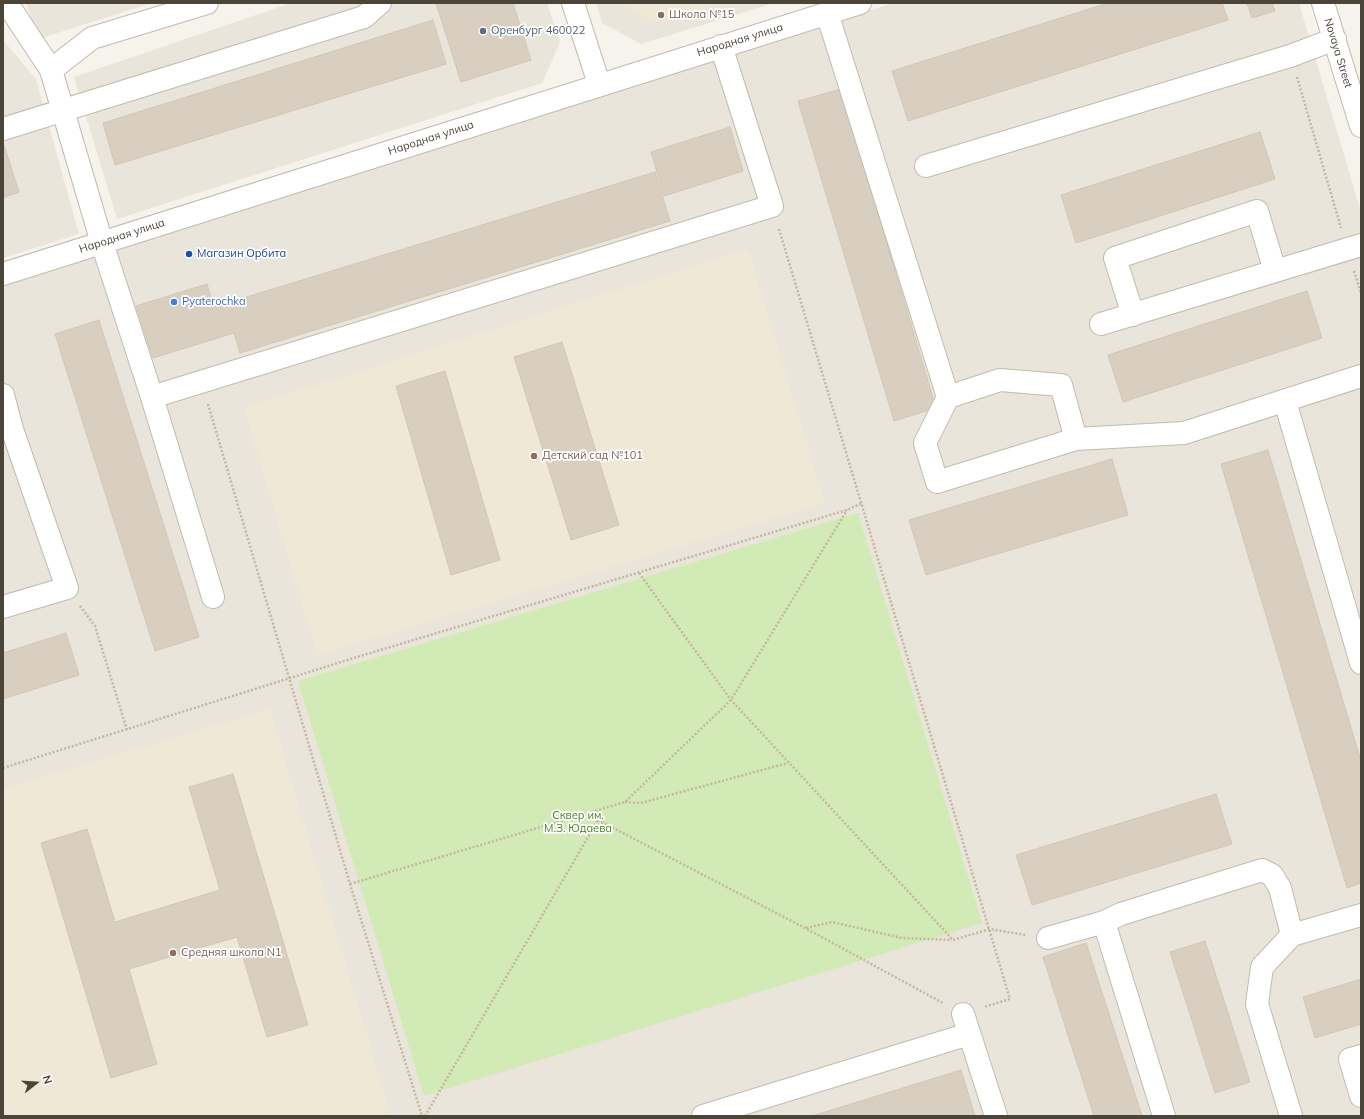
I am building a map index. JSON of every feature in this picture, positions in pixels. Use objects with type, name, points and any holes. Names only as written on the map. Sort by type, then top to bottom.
[{"type":"street","points":[[7,3],[51,70],[102,243],[152,396],[213,596]]},
{"type":"street","points":[[51,70],[92,38],[206,3]]},
{"type":"street","points":[[3,129],[364,17],[380,3]]},
{"type":"street","points":[[573,3],[599,84]]},
{"type":"street","name":"Народная улица","points":[[3,274],[599,84],[860,3]]},
{"type":"street","name":"Novaya Street","points":[[1323,3],[1361,126]]},
{"type":"street","points":[[827,13],[948,397],[925,443],[938,482],[1076,439],[1184,433],[1361,376]]},
{"type":"street","points":[[926,166],[1290,56],[1335,39]]},
{"type":"street","points":[[152,396],[202,382],[772,206],[721,46]]},
{"type":"street","points":[[1133,315],[1115,258],[1257,211],[1275,271]]},
{"type":"street","points":[[1101,324],[1354,247]]},
{"type":"street","points":[[948,397],[1000,380],[1061,386],[1076,439]]},
{"type":"street","points":[[3,395],[8,430],[67,588],[3,607]]},
{"type":"street","points":[[1285,401],[1361,663]]},
{"type":"street","points":[[1048,938],[1104,922],[1121,914],[1262,870],[1272,875],[1280,888],[1292,935]]},
{"type":"street","points":[[1291,1116],[1257,1004],[1262,967],[1292,935],[1361,915]]},
{"type":"street","points":[[1104,922],[1164,1116]]},
{"type":"street","points":[[703,1116],[966,1024],[996,1116]]},
{"type":"street","points":[[1361,1056],[1350,1059],[1361,1096]]},
{"type":"path","points":[[1290,56],[1354,247],[1361,293]]},
{"type":"path","points":[[595,811],[598,820],[805,928],[966,1024],[1010,999],[772,206]]},
{"type":"path","points":[[202,382],[350,884],[423,1116]]},
{"type":"path","points":[[3,768],[289,678],[847,510],[862,503]]},
{"type":"path","points":[[625,802],[731,700],[847,510]]},
{"type":"path","points":[[640,573],[731,700],[953,940]]},
{"type":"path","points":[[67,588],[96,626],[127,730]]},
{"type":"path","points":[[350,884],[625,802],[641,803],[788,763]]},
{"type":"path","points":[[423,1116],[598,820]]},
{"type":"path","points":[[805,928],[832,922],[902,938],[953,940],[990,929],[1048,938]]},
{"type":"shaded area","points":[[26,3],[152,3],[38,39]]},
{"type":"shaded area","points":[[291,3],[547,3],[560,42],[542,83],[117,219],[74,77]]},
{"type":"shaded area","points":[[596,3],[774,3],[641,44],[602,23]]},
{"type":"shaded area","name":"Школа №15","points":[[620,3],[724,3],[654,23]]},
{"type":"shaded area","points":[[893,3],[1299,3],[1361,212],[1361,1116],[3,1116],[3,283]]},
{"type":"shaded area","points":[[3,40],[36,79],[79,234],[3,258]]},
{"type":"shaded area","name":"Детский сад №101","points":[[748,249],[825,503],[317,655],[244,408]]},
{"type":"shaded area","name":"Средняя школа N1","points":[[270,709],[391,1116],[3,1116],[3,789]]},
{"type":"green space","name":"Сквер им. М.З. Юдаева","points":[[858,513],[982,923],[424,1096],[298,681]]},
{"type":"building","name":"Оренбург 460022","points":[[436,3],[513,3],[531,60],[461,82]]},
{"type":"building","points":[[1108,3],[1222,3],[1228,20],[908,121],[892,71]]},
{"type":"building","points":[[1247,3],[1272,3],[1275,11],[1252,18]]},
{"type":"building","points":[[433,20],[446,64],[115,165],[103,123]]},
{"type":"building","points":[[841,89],[936,408],[894,421],[798,101]]},
{"type":"building","points":[[730,127],[743,171],[664,196],[651,152]]},
{"type":"building","points":[[1260,132],[1275,179],[1076,243],[1061,195]]},
{"type":"building","points":[[3,142],[19,192],[3,198]]},
{"type":"building","points":[[655,172],[670,221],[240,353],[234,333],[153,358],[136,306],[207,284],[214,307]]},
{"type":"building","points":[[1307,291],[1322,338],[1123,402],[1108,355]]},
{"type":"building","points":[[99,320],[199,637],[155,651],[55,334]]},
{"type":"building","points":[[562,342],[619,525],[571,540],[514,357]]},
{"type":"building","points":[[445,371],[500,560],[451,575],[396,386]]},
{"type":"building","points":[[1268,450],[1361,761],[1361,883],[1347,888],[1221,464]]},
{"type":"building","points":[[1112,459],[1128,515],[926,575],[909,520]]},
{"type":"building","points":[[66,633],[79,675],[3,699],[3,653]]},
{"type":"building","points":[[233,774],[308,1025],[267,1037],[237,937],[129,969],[157,1064],[111,1078],[41,843],[87,829],[115,922],[220,890],[189,787]]},
{"type":"building","points":[[1216,794],[1232,844],[1032,905],[1016,855]]},
{"type":"building","points":[[1205,941],[1250,1082],[1215,1093],[1170,952]]},
{"type":"building","points":[[1086,943],[1142,1116],[1094,1116],[1043,957]]},
{"type":"building","points":[[1361,979],[1361,1024],[1315,1038],[1303,997]]},
{"type":"building","points":[[961,1070],[975,1116],[812,1116]]},
{"type":"place","name":"Школа №15","points":[[661,15]]},
{"type":"place","name":"Оренбург 460022","points":[[483,31]]},
{"type":"place","name":"Магазин Орбита","points":[[189,254]]},
{"type":"place","name":"Pyaterochka","points":[[174,302]]},
{"type":"place","name":"Детский сад №101","points":[[534,456]]},
{"type":"place","name":"Средняя школа N1","points":[[173,953]]}]
